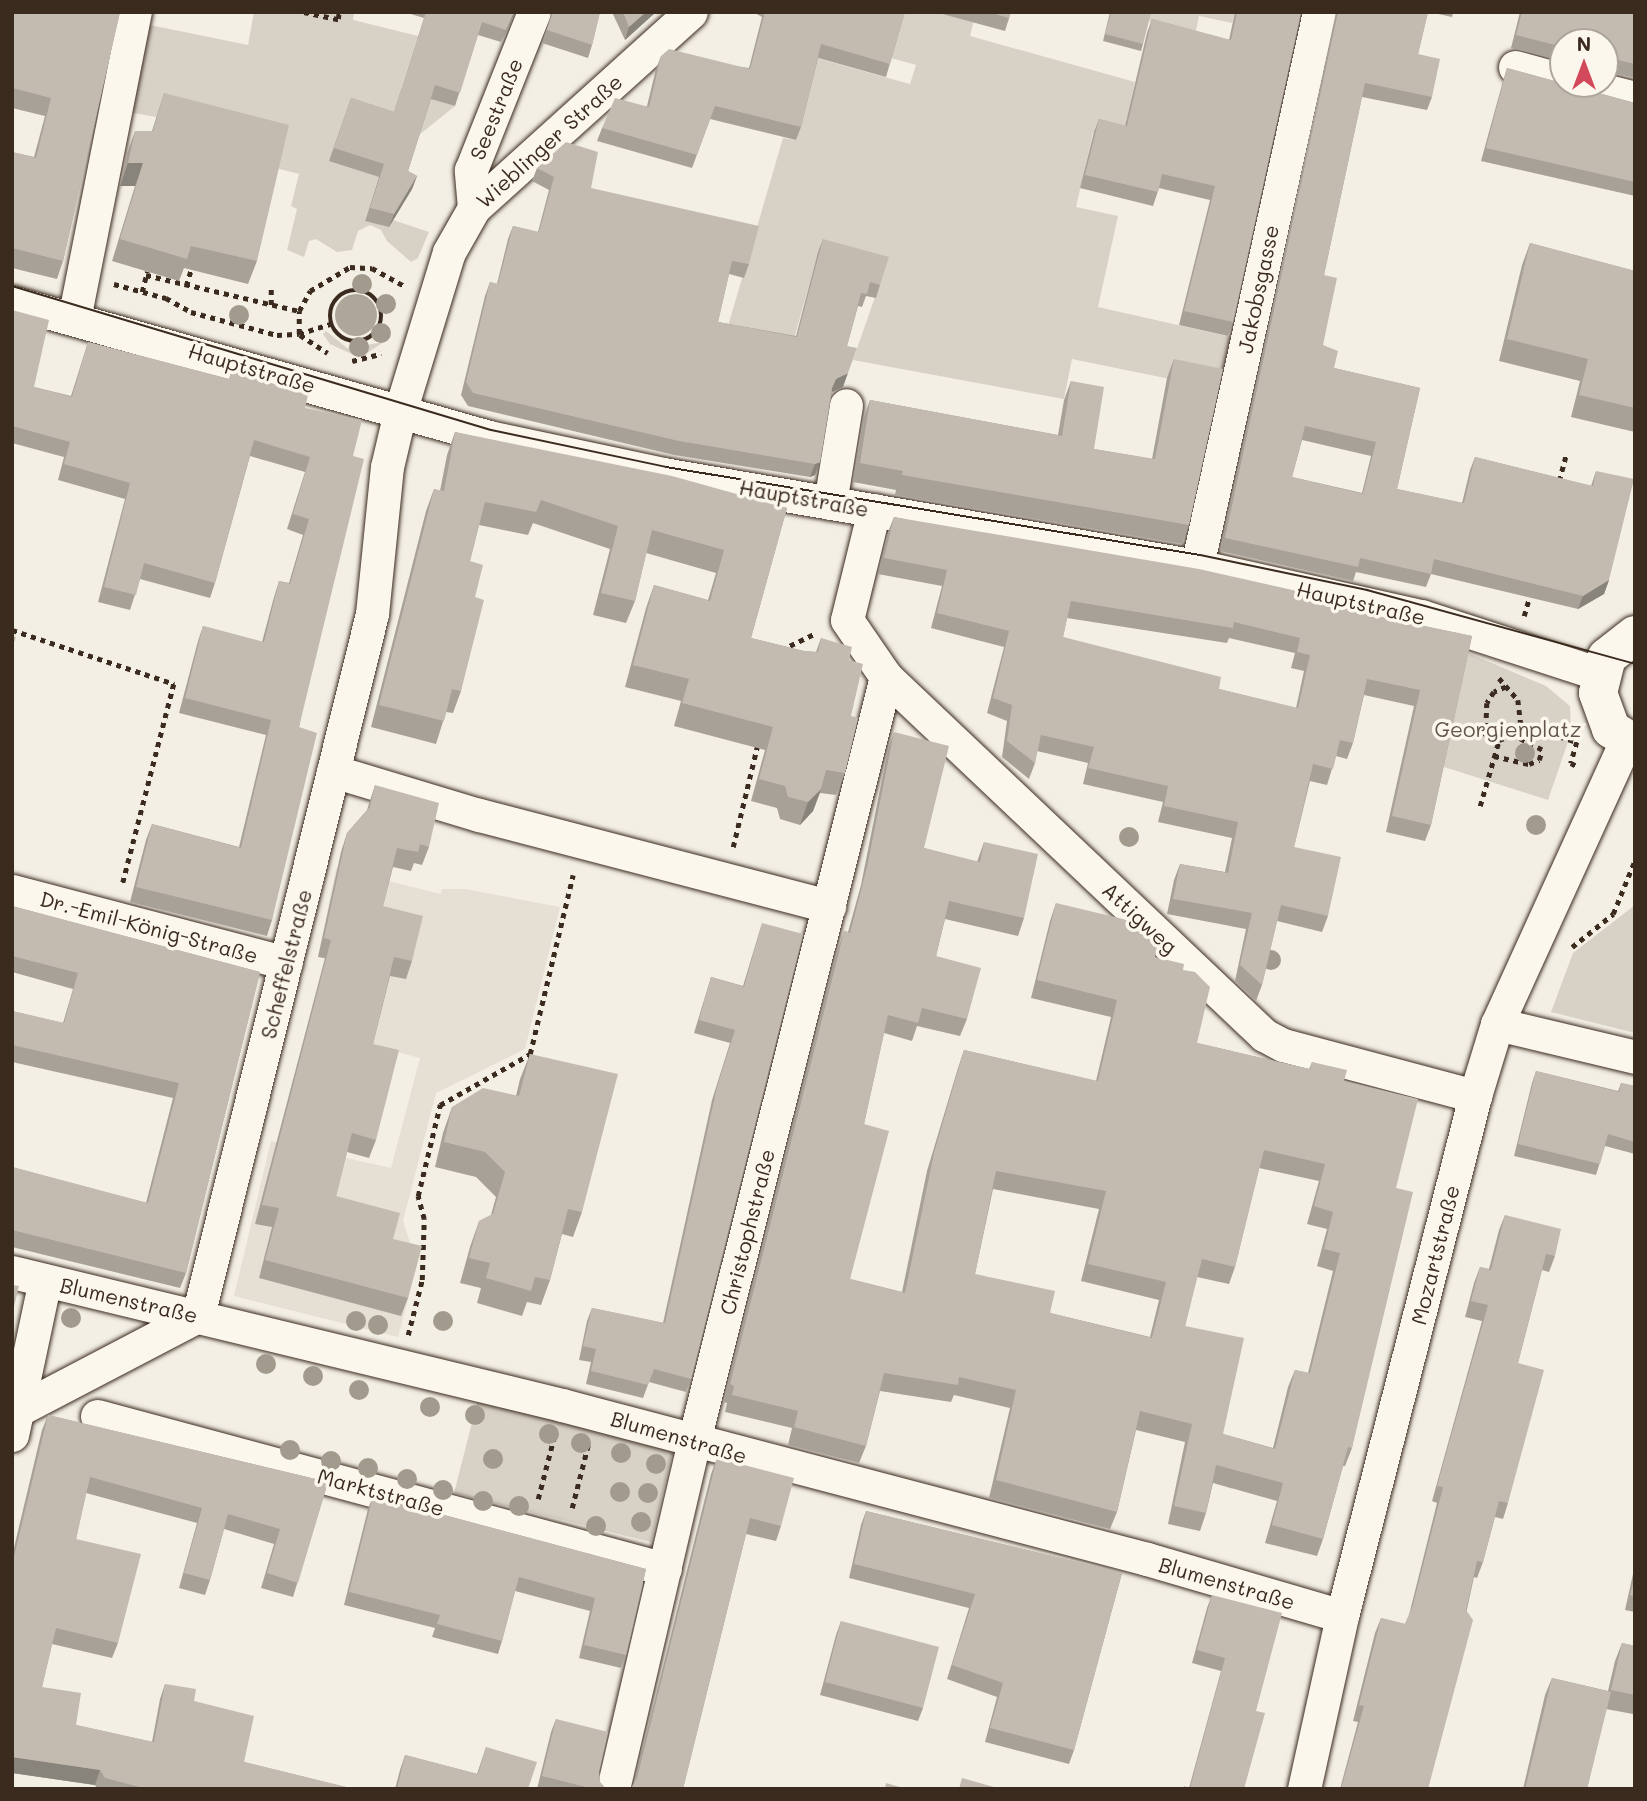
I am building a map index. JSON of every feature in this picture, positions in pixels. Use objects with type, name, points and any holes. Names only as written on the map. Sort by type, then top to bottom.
[{"type":"main road","points":[[1630,742],[1602,712],[1599,674],[1607,657],[1635,635]]},
{"type":"street","points":[[74,319],[135,12]]},
{"type":"street","name":"Seestraße","points":[[474,208],[471,170],[534,12]]},
{"type":"street","name":"Wieblinger Straße","points":[[400,412],[449,252],[474,208],[691,12]]},
{"type":"street","name":"Jakobsgasse","points":[[1197,566],[1319,12]]},
{"type":"street","points":[[1515,67],[1549,76]]},
{"type":"street","name":"Hauptstraße","points":[[12,302],[400,412],[594,460],[1197,566],[1421,616],[1500,639],[1599,674]]},
{"type":"street","points":[[830,503],[846,405]]},
{"type":"street","name":"Scheffelstraße","points":[[198,1315],[372,614],[387,467],[400,412]]},
{"type":"street","points":[[854,632],[874,510]]},
{"type":"street","name":"Attigweg","points":[[854,632],[887,677],[1264,1035],[1283,1045],[1475,1096]]},
{"type":"street","name":"Christophstraße","points":[[613,1789],[694,1440],[887,677]]},
{"type":"street","name":"Mozartstraße","points":[[1304,1789],[1342,1616],[1475,1096],[1497,1024],[1607,781],[1630,742]]},
{"type":"street","points":[[333,771],[582,841],[829,906]]},
{"type":"street","name":"Dr.-Emil-König-Straße","points":[[12,891],[286,963]]},
{"type":"street","points":[[1497,1024],[1635,1057]]},
{"type":"street","name":"Blumenstraße","points":[[12,1272],[562,1405],[1342,1616]]},
{"type":"street","points":[[15,1423],[45,1280]]},
{"type":"street","points":[[15,1423],[198,1315]]},
{"type":"street","name":"Marktstraße","points":[[97,1416],[665,1569]]},
{"type":"path","points":[[304,12],[338,19],[339,12]]},
{"type":"path","points":[[186,286],[196,252]]},
{"type":"path","points":[[299,334],[299,311],[310,291],[350,267],[372,268],[398,279],[430,313]]},
{"type":"path","points":[[142,292],[147,274],[186,286],[299,311]]},
{"type":"path","points":[[119,286],[239,326],[278,335],[299,334],[330,324]]},
{"type":"path","points":[[271,289],[271,305]]},
{"type":"path","points":[[347,290],[371,294],[381,308],[377,331],[364,341],[340,337],[330,324],[334,300],[347,290]]},
{"type":"path","points":[[299,334],[322,351],[351,361],[380,355],[388,347]]},
{"type":"path","points":[[1556,493],[1566,455]]},
{"type":"path","points":[[1506,687],[1494,692],[1487,703],[1483,724],[1486,736],[1499,740],[1513,735],[1521,724],[1518,700],[1492,671],[1500,639],[1525,616],[1533,583]]},
{"type":"path","points":[[12,630],[174,684],[114,918]]},
{"type":"path","points":[[778,661],[781,648],[854,632]]},
{"type":"path","points":[[1521,724],[1577,743],[1571,763],[1607,781]]},
{"type":"path","points":[[1494,756],[1529,764],[1539,760],[1542,750],[1513,735]]},
{"type":"path","points":[[725,878],[760,737]]},
{"type":"path","points":[[1480,806],[1499,740]]},
{"type":"path","points":[[401,1367],[422,1280],[424,1219],[418,1196],[440,1105],[530,1055],[582,841]]},
{"type":"path","points":[[1563,956],[1613,914],[1635,860]]},
{"type":"path","points":[[530,1532],[562,1405]]},
{"type":"path","points":[[564,1542],[595,1414]]},
{"type":"shaded area","points":[[356,294],[371,300],[377,315],[371,330],[356,336],[341,330],[335,315],[341,300]]},
{"type":"shaded area","points":[[336,868],[441,894],[442,889],[465,889],[560,907],[525,1049],[436,1093],[403,1221],[417,1265],[398,1337],[234,1296],[271,1141],[391,1168],[420,1058],[308,1029],[325,959],[318,957]]},
{"type":"green space","points":[[254,12],[354,12],[353,20],[418,36],[401,89],[455,106],[419,135],[329,160],[379,177],[365,220],[393,220],[429,232],[418,258],[411,262],[387,241],[381,230],[370,225],[358,231],[352,250],[337,252],[316,239],[309,241],[304,257],[287,250],[297,209],[291,206],[299,174],[276,168],[168,119],[128,112],[145,24],[248,45]]},
{"type":"green space","points":[[866,12],[976,12],[970,36],[1135,82],[1122,140],[1093,133],[1076,207],[1118,216],[1098,307],[1231,337],[1219,389],[1072,359],[1064,399],[853,360],[884,271],[818,253],[792,346],[726,333],[783,138],[796,140],[816,58],[910,84],[916,65],[891,58]]},
{"type":"green space","points":[[1119,12],[1235,12],[1232,23],[1199,16],[1193,45],[1158,36],[1149,20]]},
{"type":"green space","points":[[326,331],[347,348],[384,342],[367,353],[354,355],[330,344],[323,334]]},
{"type":"green space","name":"Georgienplatz","points":[[1466,652],[1546,686],[1570,706],[1571,733],[1548,800],[1441,766]]},
{"type":"green space","points":[[1635,905],[1635,1033],[1551,1012],[1573,953]]},
{"type":"green space","points":[[478,1399],[673,1449],[651,1542],[454,1493]]},
{"type":"building","points":[[12,12],[120,12],[63,261],[12,248],[12,152],[36,158],[51,98],[12,88]]},
{"type":"building","points":[[426,12],[514,12],[506,30],[482,22],[460,93],[435,85],[408,171],[417,176],[394,214],[370,208],[384,164],[334,148],[351,98],[394,112]]},
{"type":"building","points":[[553,12],[600,12],[592,45],[547,30]]},
{"type":"building","points":[[623,12],[646,12],[629,27]]},
{"type":"building","points":[[765,12],[905,12],[890,64],[821,44],[801,127],[715,106],[697,155],[602,128],[615,98],[649,107],[661,56],[669,49],[750,69]]},
{"type":"building","points":[[988,12],[1011,12],[1009,18]]},
{"type":"building","points":[[1111,12],[1151,13],[1143,44],[1105,34]]},
{"type":"building","points":[[1237,12],[1301,12],[1233,322],[1184,311],[1215,186],[1162,174],[1158,192],[1085,175],[1099,119],[1127,126],[1152,19],[1231,40]]},
{"type":"building","points":[[1338,12],[1428,12],[1418,54],[1440,59],[1432,97],[1365,83],[1324,275],[1337,278],[1323,345],[1338,351],[1334,368],[1420,388],[1397,489],[1464,503],[1475,457],[1593,486],[1596,471],[1634,479],[1609,580],[1583,596],[1434,559],[1431,574],[1360,558],[1358,567],[1225,538]],"holes":[[[1305,426],[1376,442],[1363,494],[1292,477]]]},
{"type":"building","points":[[1522,12],[1635,12],[1635,64],[1619,60],[1619,28],[1549,28],[1549,43],[1516,35]]},
{"type":"building","points":[[1507,68],[1549,79],[1549,98],[1617,98],[1635,103],[1635,182],[1486,148]]},
{"type":"building","points":[[164,93],[289,125],[257,261],[191,246],[187,259],[120,239],[143,163],[128,163],[135,131],[153,131]]},
{"type":"building","points":[[566,142],[598,152],[591,188],[759,226],[749,264],[732,261],[718,322],[797,337],[823,239],[889,257],[880,285],[870,282],[867,294],[861,293],[847,346],[857,348],[848,373],[836,379],[832,388],[820,462],[815,464],[679,441],[473,393],[466,382],[490,282],[498,284],[513,226],[539,232],[554,177],[537,168]]},
{"type":"building","points":[[1530,243],[1635,271],[1635,408],[1579,395],[1588,359],[1507,339]]},
{"type":"building","points":[[12,310],[49,320],[34,387],[72,397],[88,342],[229,379],[232,370],[308,395],[305,408],[362,420],[353,456],[364,459],[299,727],[317,733],[272,920],[136,887],[152,824],[241,848],[271,720],[185,698],[203,626],[264,642],[279,581],[290,584],[309,519],[293,514],[310,457],[254,440],[215,583],[144,563],[136,595],[104,587],[130,483],[64,464],[70,442],[12,426]]},
{"type":"building","points":[[1174,359],[1223,369],[1189,525],[902,475],[903,471],[860,463],[870,400],[1062,436],[1071,381],[1104,387],[1094,449],[1155,459]]},
{"type":"building","points":[[455,432],[672,476],[787,508],[751,638],[804,651],[818,652],[821,638],[852,647],[849,660],[863,664],[851,716],[858,718],[845,773],[826,770],[821,789],[808,802],[788,797],[785,786],[759,779],[773,727],[682,703],[689,679],[633,665],[654,585],[710,601],[724,550],[652,530],[635,601],[601,593],[618,526],[541,500],[536,512],[485,502],[470,561],[483,565],[475,597],[484,600],[461,691],[452,689],[444,721],[379,705],[434,489],[444,491]]},
{"type":"building","points":[[894,517],[1199,569],[1350,603],[1349,610],[1472,636],[1431,825],[1392,816],[1420,690],[1367,679],[1353,743],[1340,740],[1333,769],[1313,764],[1294,847],[1341,857],[1328,916],[1281,905],[1262,985],[1240,965],[1252,913],[1173,899],[1180,864],[1228,873],[1238,822],[1164,806],[1168,786],[1088,768],[1094,747],[1041,735],[1035,763],[1007,741],[1012,705],[993,698],[1009,631],[937,613],[947,570],[884,558]],"holes":[[[1071,601],[1233,628],[1234,622],[1300,638],[1297,652],[1310,655],[1298,708],[1219,689],[1221,677],[1063,637]]]},
{"type":"building","points":[[894,732],[949,746],[924,848],[980,862],[984,842],[1038,854],[1024,918],[949,901],[936,956],[981,968],[967,1019],[922,1008],[918,1023],[888,1015],[864,1124],[889,1131],[850,1279],[905,1293],[934,1153],[964,1050],[1098,1081],[1117,1000],[1037,980],[1056,903],[1144,924],[1160,939],[1155,957],[1184,964],[1183,970],[1195,972],[1210,987],[1197,1043],[1310,1069],[1312,1062],[1347,1070],[1344,1081],[1418,1099],[1396,1188],[1413,1192],[1352,1448],[1348,1447],[1323,1539],[1272,1525],[1283,1483],[1216,1465],[1206,1513],[1174,1506],[1192,1424],[1140,1411],[1117,1512],[996,1480],[1016,1390],[959,1377],[958,1385],[884,1373],[866,1446],[794,1427],[798,1411],[732,1395],[734,1386],[730,1384],[844,931],[850,933],[867,867]],"holes":[[[1264,1150],[1325,1164],[1314,1206],[1333,1212],[1324,1249],[1340,1253],[1310,1373],[1295,1370],[1275,1449],[1223,1434],[1244,1338],[1185,1326],[1202,1259],[1235,1267]],[[996,1171],[1106,1191],[1088,1264],[1166,1282],[1152,1338],[1050,1313],[1055,1291],[975,1274]]]},
{"type":"building","points":[[375,785],[439,803],[429,847],[420,844],[418,852],[397,848],[383,906],[423,916],[412,961],[394,957],[373,1044],[399,1050],[376,1140],[352,1133],[336,1196],[400,1213],[393,1239],[422,1246],[408,1298],[265,1260],[279,1208],[262,1205],[331,940],[324,938],[347,833],[370,807]]},
{"type":"building","points":[[12,906],[260,972],[186,1273],[12,1230],[12,1167],[148,1203],[179,1083],[12,1045],[12,1011],[64,1023],[78,973],[12,956]]},
{"type":"building","points":[[762,923],[803,934],[691,1379],[654,1369],[648,1385],[591,1371],[596,1349],[583,1346],[592,1308],[665,1323],[717,1087],[735,1030],[699,1020],[711,977],[744,987]]},
{"type":"building","points":[[530,1054],[618,1074],[582,1212],[568,1209],[550,1280],[535,1277],[531,1291],[486,1278],[490,1263],[469,1258],[479,1221],[493,1214],[505,1172],[485,1152],[444,1142],[452,1107],[483,1088],[519,1096]]},
{"type":"building","points":[[1536,1071],[1619,1092],[1621,1083],[1635,1086],[1635,1142],[1608,1134],[1600,1164],[1518,1144]]},
{"type":"building","points":[[1505,1215],[1561,1229],[1555,1256],[1546,1254],[1518,1363],[1544,1370],[1508,1503],[1499,1501],[1483,1562],[1477,1561],[1466,1610],[1473,1620],[1428,1789],[1341,1789],[1364,1706],[1359,1705],[1381,1618],[1405,1624],[1413,1605],[1443,1487],[1437,1486],[1488,1305],[1471,1301],[1480,1267],[1491,1270]]},
{"type":"building","points":[[12,1285],[19,1286],[12,1315]]},
{"type":"building","points":[[48,1415],[328,1482],[298,1583],[267,1573],[280,1529],[228,1514],[210,1580],[184,1573],[202,1508],[90,1477],[76,1539],[141,1554],[118,1643],[56,1628],[42,1687],[81,1693],[76,1725],[154,1742],[165,1684],[196,1689],[194,1701],[254,1716],[244,1762],[354,1789],[147,1789],[105,1778],[100,1770],[12,1757],[12,1565]]},
{"type":"building","points":[[717,1458],[794,1478],[781,1526],[750,1518],[683,1789],[628,1789],[637,1778]]},
{"type":"building","points":[[373,1496],[646,1569],[626,1655],[584,1645],[595,1598],[519,1577],[502,1641],[437,1624],[440,1615],[349,1592]]},
{"type":"building","points":[[866,1511],[1122,1573],[1074,1750],[990,1728],[1003,1683],[952,1665],[975,1594],[854,1564]]},
{"type":"building","points":[[1635,1575],[1635,1596],[1630,1595]]},
{"type":"building","points":[[1212,1595],[1282,1613],[1256,1711],[1265,1713],[1244,1789],[1183,1789],[1184,1786],[1190,1788],[1225,1658],[1197,1650]]},
{"type":"building","points":[[841,1621],[939,1647],[923,1708],[825,1682]]},
{"type":"building","points":[[1622,1643],[1635,1646],[1635,1695],[1611,1690]]},
{"type":"building","points":[[1552,1678],[1611,1692],[1587,1789],[1525,1789]]},
{"type":"building","points":[[556,1719],[608,1732],[599,1772],[600,1782],[606,1789],[594,1789],[542,1776]]},
{"type":"building","points":[[486,1747],[537,1762],[528,1789],[397,1789],[405,1755],[478,1774]]},
{"type":"building","points":[[962,1778],[1001,1789],[959,1789]]},
{"type":"building","points":[[886,1783],[907,1789],[885,1789]]},
{"type":"tram line","points":[[12,286],[491,430],[666,467],[1200,555],[1367,590],[1635,664]]}]
